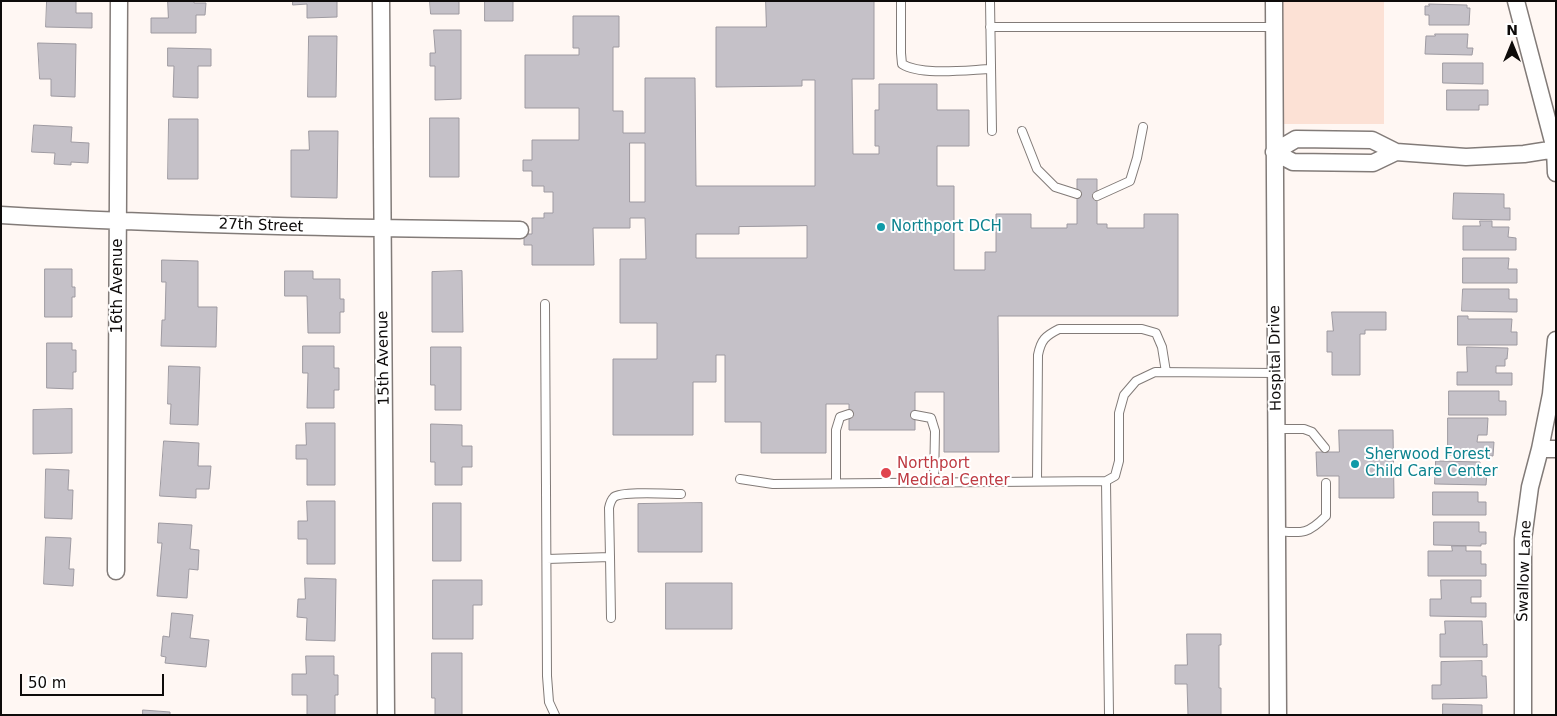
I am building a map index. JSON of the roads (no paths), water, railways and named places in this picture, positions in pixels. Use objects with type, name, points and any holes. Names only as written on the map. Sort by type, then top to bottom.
[{"type":"street","name":"16th Avenue","points":[[116,571],[118,1]]},
{"type":"street","name":"15th Avenue","points":[[381,1],[386,715]]},
{"type":"street","name":"Hospital Drive","points":[[1274,1],[1278,715]]},
{"type":"street","points":[[1516,1],[1555,149],[1556,173]]},
{"type":"street","points":[[1274,152],[1296,139],[1372,140],[1396,152],[1466,157],[1524,154],[1555,149]]},
{"type":"street","points":[[1274,152],[1293,162],[1373,163],[1396,152]]},
{"type":"street","name":"27th Street","points":[[1,215],[118,222],[383,229],[520,230]]},
{"type":"street","name":"Swallow Lane","points":[[1523,715],[1523,539],[1530,487],[1548,449],[1556,340]]},
{"type":"lane","points":[[901,1],[902,64],[910,69],[925,71],[991,69]]},
{"type":"lane","points":[[990,1],[992,131]]},
{"type":"lane","points":[[990,27],[1274,27]]},
{"type":"lane","points":[[1097,196],[1130,181],[1143,127]]},
{"type":"lane","points":[[1022,131],[1037,169],[1055,188],[1077,194]]},
{"type":"lane","points":[[545,304],[547,676],[549,702],[555,715]]},
{"type":"lane","points":[[1037,482],[1038,358],[1040,345],[1048,334],[1059,329],[1142,329],[1156,333],[1162,347],[1166,372]]},
{"type":"lane","points":[[740,479],[773,484],[1106,482],[1115,476],[1120,461],[1119,413],[1124,396],[1136,381],[1155,372],[1275,373]]},
{"type":"lane","points":[[836,483],[836,430],[840,417],[849,414]]},
{"type":"lane","points":[[915,415],[931,418],[934,431],[934,482]]},
{"type":"lane","points":[[1277,429],[1304,429],[1312,432],[1325,448]]},
{"type":"lane","points":[[1106,482],[1109,715]]},
{"type":"lane","points":[[1276,531],[1302,533],[1315,527],[1326,516],[1326,483]]},
{"type":"lane","points":[[611,618],[610,502],[614,498],[626,494],[681,494]]},
{"type":"lane","points":[[547,558],[610,557]]},
{"type":"place","name":"Northport DCH","points":[[881,227]]},
{"type":"place","name":"Sherwood Forest Child Care Center","points":[[1355,464]]},
{"type":"place","name":"Northport Medical Center","points":[[886,473]]}]
